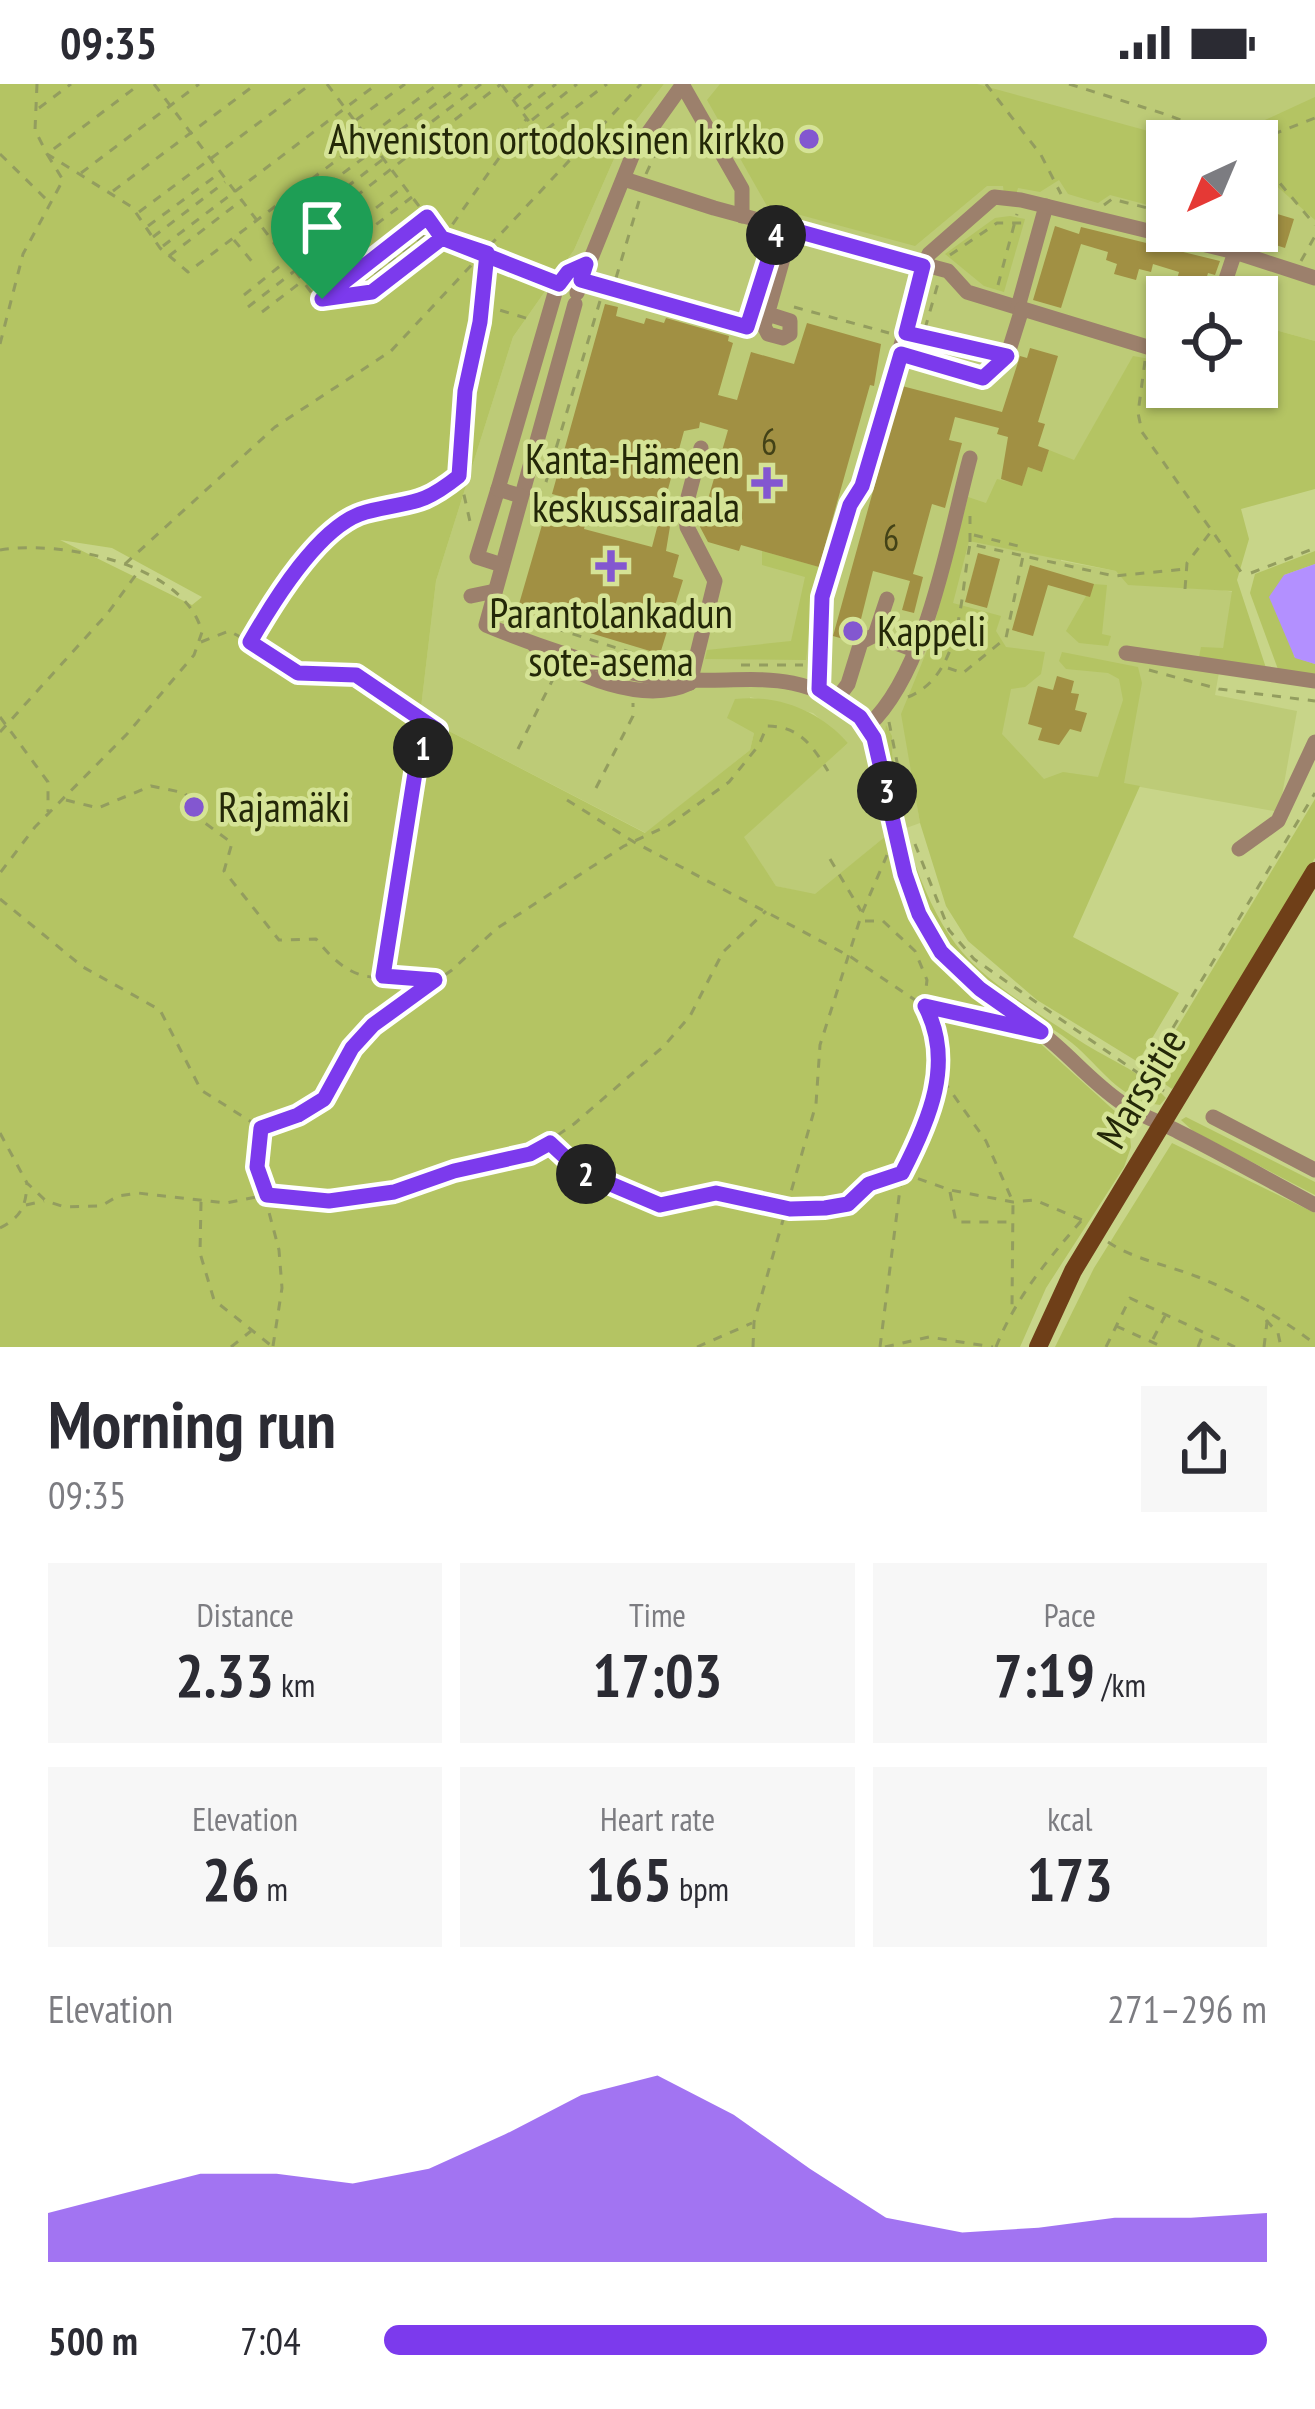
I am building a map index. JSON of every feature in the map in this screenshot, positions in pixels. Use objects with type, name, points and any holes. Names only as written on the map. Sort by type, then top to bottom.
[{"type":"main road","name":"Marssitie","points":[[1038,1347],[1073,1271],[1315,871]]},
{"type":"street","points":[[701,448],[686,509],[687,527],[715,581],[692,676],[673,691],[642,673],[533,644],[486,625],[526,501],[580,285],[633,154],[682,84],[742,189],[742,216]]},
{"type":"street","points":[[623,178],[942,270],[967,292],[1146,347]]},
{"type":"street","points":[[819,689],[822,597],[850,505],[862,486],[908,356],[929,254],[994,197],[1146,230]]},
{"type":"street","points":[[908,356],[983,378],[1007,356],[1046,206]]},
{"type":"street","points":[[502,565],[477,557],[543,323],[568,272],[580,285],[610,285],[747,327],[770,254],[785,228]]},
{"type":"street","points":[[769,308],[785,228]]},
{"type":"street","points":[[1227,276],[1235,252],[1315,278]]},
{"type":"street","points":[[868,726],[882,713],[916,651],[970,458]]},
{"type":"street","points":[[498,489],[526,501]]},
{"type":"street","points":[[471,596],[498,599]]},
{"type":"street","points":[[875,635],[886,599]]},
{"type":"street","points":[[836,700],[848,684],[860,642],[875,635],[916,651]]},
{"type":"street","points":[[533,644],[559,665],[642,673]]},
{"type":"street","points":[[1126,653],[1315,682]]},
{"type":"street","points":[[692,676],[768,676],[819,689],[868,726],[879,749],[905,874],[919,914],[959,973],[1041,1032],[1121,1103],[1315,1205]]},
{"type":"street","points":[[1239,849],[1278,821],[1315,742]]},
{"type":"street","points":[[1213,1117],[1315,1170]]},
{"type":"path","points":[[0,344],[23,254],[63,180],[35,130],[37,84]]},
{"type":"path","points":[[36,110],[71,84]]},
{"type":"path","points":[[47,154],[140,84]]},
{"type":"path","points":[[154,84],[317,300],[372,292],[442,238],[528,120],[578,84]]},
{"type":"path","points":[[81,173],[199,84]]},
{"type":"path","points":[[112,191],[256,84]]},
{"type":"path","points":[[136,214],[311,84]]},
{"type":"path","points":[[327,84],[442,238],[487,253],[557,289]]},
{"type":"path","points":[[160,248],[376,84]]},
{"type":"path","points":[[355,121],[405,84]]},
{"type":"path","points":[[47,154],[112,191],[168,257],[188,272],[438,84]]},
{"type":"path","points":[[314,195],[462,84]]},
{"type":"path","points":[[273,243],[481,84]]},
{"type":"path","points":[[282,254],[501,84],[539,135],[607,84]]},
{"type":"path","points":[[513,100],[533,84]]},
{"type":"path","points":[[521,111],[556,84]]},
{"type":"path","points":[[125,564],[275,427],[391,351],[641,84]]},
{"type":"path","points":[[986,84],[1041,155],[1062,196]]},
{"type":"path","points":[[1069,84],[1173,120]]},
{"type":"path","points":[[1278,132],[1315,118]]},
{"type":"path","points":[[0,154],[51,203]]},
{"type":"path","points":[[146,227],[220,172]]},
{"type":"path","points":[[1278,180],[1315,225]]},
{"type":"path","points":[[153,238],[226,181]]},
{"type":"path","points":[[248,307],[404,186]]},
{"type":"path","points":[[262,312],[412,197]]},
{"type":"path","points":[[1100,207],[1112,199],[1146,208]]},
{"type":"path","points":[[168,257],[242,200]]},
{"type":"path","points":[[322,299],[427,217]]},
{"type":"path","points":[[1016,221],[996,293],[1020,305]]},
{"type":"path","points":[[908,356],[945,259],[997,223],[1041,226]]},
{"type":"path","points":[[343,296],[434,227]]},
{"type":"path","points":[[1294,271],[1315,236]]},
{"type":"path","points":[[232,238],[254,264]]},
{"type":"path","points":[[479,551],[459,476],[465,391],[487,253]]},
{"type":"path","points":[[244,295],[287,261]]},
{"type":"path","points":[[526,501],[546,482],[610,285]]},
{"type":"path","points":[[482,305],[543,323]]},
{"type":"path","points":[[769,308],[1007,356]]},
{"type":"path","points":[[1146,354],[1138,412],[1142,432],[1246,579]]},
{"type":"path","points":[[459,476],[466,496]]},
{"type":"path","points":[[250,642],[296,572],[333,530],[363,512],[409,507],[434,497],[459,476]]},
{"type":"path","points":[[908,697],[922,692],[946,667],[971,526]]},
{"type":"path","points":[[1185,589],[1193,549],[1212,532]]},
{"type":"path","points":[[946,667],[963,673],[1006,638],[1018,546],[972,535]]},
{"type":"path","points":[[970,544],[1114,576],[1186,569]]},
{"type":"path","points":[[0,550],[45,547],[125,564],[184,599],[200,621],[201,642]]},
{"type":"path","points":[[1251,573],[1315,548]]},
{"type":"path","points":[[0,732],[140,571]]},
{"type":"path","points":[[1148,573],[1149,586]]},
{"type":"path","points":[[498,599],[501,611],[642,673],[692,676]]},
{"type":"path","points":[[0,873],[48,814],[127,734],[201,642],[230,631],[298,673],[356,675],[437,730],[418,754],[383,976]]},
{"type":"path","points":[[1149,657],[1149,673],[1192,679],[1219,689],[1315,701]]},
{"type":"path","points":[[735,665],[776,662],[821,670]]},
{"type":"path","points":[[518,749],[559,665]]},
{"type":"path","points":[[596,788],[633,716],[642,673]]},
{"type":"path","points":[[882,713],[896,738],[901,783]]},
{"type":"path","points":[[0,717],[48,782],[48,814]]},
{"type":"path","points":[[261,1128],[298,1115],[324,1099],[352,1048],[373,1025],[508,920],[669,825],[729,782],[759,745],[767,726],[787,726],[811,743],[828,771]]},
{"type":"path","points":[[64,799],[98,808],[151,787],[185,793],[205,823],[232,843],[224,871],[279,940],[316,939],[340,969],[363,977],[435,980]]},
{"type":"path","points":[[1145,1073],[1315,793]]},
{"type":"path","points":[[567,800],[634,842],[850,957],[925,1006],[1041,1032]]},
{"type":"path","points":[[914,842],[949,930],[974,959],[1060,1023],[1145,1073],[1174,1101]]},
{"type":"path","points":[[753,1347],[754,1322],[790,1209],[816,1104],[820,1046],[863,921],[830,860]]},
{"type":"path","points":[[862,913],[887,865]]},
{"type":"path","points":[[0,899],[83,967],[160,1010],[201,1090],[261,1128]]},
{"type":"path","points":[[0,1133],[27,1184],[46,1201],[65,1207],[101,1206],[138,1192],[226,1203],[267,1195],[329,1201],[394,1192],[454,1171],[530,1154],[550,1143],[664,1046],[690,1016],[723,952],[766,911]]},
{"type":"path","points":[[550,1143],[580,1171],[660,1205],[716,1193],[790,1209],[848,1204],[869,1184],[902,1173],[950,1190],[1013,1202],[1035,1200],[1082,1220],[1012,1307],[994,1347],[928,1337],[882,1347],[902,1173],[940,1076],[934,1023],[925,1006],[927,980],[914,951],[883,921],[863,921]]},
{"type":"path","points":[[940,1076],[986,1142],[1013,1202],[1016,1281],[1012,1307]]},
{"type":"path","points":[[261,1128],[257,1167],[267,1195],[282,1288],[273,1347]]},
{"type":"path","points":[[0,1228],[15,1220],[26,1205],[27,1184]]},
{"type":"path","points":[[950,1190],[956,1222],[1012,1221]]},
{"type":"path","points":[[201,1200],[200,1253],[214,1300],[273,1347]]},
{"type":"path","points":[[26,1205],[46,1201]]},
{"type":"path","points":[[1101,1237],[1123,1252],[1199,1277],[1269,1312],[1315,1345]]},
{"type":"path","points":[[1106,1347],[1130,1298],[1235,1347]]},
{"type":"path","points":[[1264,1347],[1269,1312]]},
{"type":"path","points":[[1152,1342],[1166,1314]]},
{"type":"path","points":[[1265,1320],[1278,1333],[1282,1347]]},
{"type":"path","points":[[697,1347],[754,1322]]},
{"type":"path","points":[[1117,1325],[1163,1347]]},
{"type":"path","points":[[231,1347],[252,1330]]},
{"type":"path","points":[[1198,1347],[1204,1332]]},
{"type":"shaded area","points":[[0,84],[664,84],[624,136],[574,250],[513,337],[436,581],[420,716],[645,833],[750,750],[754,733],[727,718],[735,699],[782,702],[825,722],[848,743],[744,837],[776,886],[815,894],[887,835],[921,938],[956,982],[1032,1036],[1129,1124],[1131,1147],[1124,1167],[1046,1288],[1020,1347],[0,1347]],"holes":[[[60,540],[112,548],[202,597],[192,605]]]},
{"type":"shaded area","name":"Kanta-Hämeen keskussairaala","points":[[664,84],[1315,84],[1315,341],[1278,331],[1278,276],[1146,276],[1146,359],[1133,357],[1074,461],[1061,561],[1233,592],[1215,695],[1297,711],[1279,812],[1124,784],[1052,789],[902,715],[920,823],[887,835],[815,895],[776,886],[743,837],[848,743],[813,713],[750,697],[754,733],[750,750],[646,833],[420,716],[436,581],[513,337],[574,250],[624,136]]},
{"type":"shaded area","points":[[720,84],[977,84],[1146,130],[1146,204],[1110,195],[1098,203],[1068,194],[1059,180],[1040,192],[1018,188],[1016,195],[1004,194],[1003,186],[987,186],[915,246],[767,206],[707,100]]},
{"type":"shaded area","points":[[1315,97],[1315,220],[1278,187],[1278,120],[1265,120]]},
{"type":"shaded area","points":[[995,218],[1025,219],[1004,292],[984,286],[945,254]]},
{"type":"shaded area","points":[[1278,331],[1315,341],[1315,489],[1241,509],[1249,539],[1237,580],[1266,668],[1199,657],[1201,647],[1223,648],[1232,591],[1128,585],[1116,571],[969,541],[953,603],[1001,616],[996,631],[1006,647],[1045,652],[1041,674],[1025,687],[1011,689],[1002,734],[1044,779],[1063,772],[1098,777],[1123,700],[1119,679],[1108,673],[1066,669],[1059,661],[1062,652],[1138,667],[1142,683],[1124,783],[1140,786],[1073,937],[1179,993],[1138,1062],[1037,1000],[968,941],[946,906],[920,823],[901,714],[928,648],[968,497],[986,503],[997,479],[1022,485],[1028,467],[1042,472],[1049,450],[1074,460],[1133,356],[1146,358],[1146,408],[1278,408]]},
{"type":"shaded area","points":[[762,551],[823,568],[813,598],[806,660],[705,659],[707,650],[791,641],[805,577],[762,565]]},
{"type":"shaded area","points":[[1315,551],[1315,564],[1284,575],[1294,657],[1315,664],[1315,678],[1279,672],[1250,593],[1255,574]]},
{"type":"shaded area","points":[[1315,564],[1315,664],[1295,658],[1269,597],[1284,575]]},
{"type":"shaded area","points":[[1093,584],[1107,585],[1102,634],[1111,636],[1108,646],[1079,643],[1066,631]]},
{"type":"shaded area","points":[[886,725],[892,736],[896,790],[911,851],[933,908],[963,953],[1001,987],[1156,1088],[1166,1098],[1160,1105],[1122,1090],[1072,1043],[992,991],[956,956],[937,929],[913,871],[884,741]]},
{"type":"shaded area","points":[[1315,799],[1315,858],[1172,1089],[1150,1074]]},
{"type":"shaded area","points":[[1186,1117],[1315,1182],[1315,1195],[1193,1131],[1181,1120]]},
{"type":"shaded area","points":[[1172,1143],[1315,1213],[1315,1347],[1055,1347],[1094,1268]]},
{"type":"building","points":[[1278,214],[1294,219],[1285,248],[1278,246]]},
{"type":"building","points":[[1055,226],[1079,234],[1081,227],[1146,243],[1146,252],[1183,252],[1220,261],[1215,275],[1178,276],[1179,272],[1153,264],[1151,272],[1139,269],[1136,280],[1114,274],[1117,264],[1106,260],[1108,252],[1081,244],[1061,308],[1033,300]]},
{"type":"building","points":[[605,304],[618,307],[616,316],[644,324],[646,318],[664,323],[666,318],[729,336],[733,343],[718,395],[737,400],[751,352],[794,364],[807,323],[881,344],[874,386],[870,385],[819,567],[741,545],[739,551],[708,542],[700,527],[728,430],[700,422],[699,428],[684,431],[665,500],[674,502],[666,551],[679,555],[673,577],[683,580],[660,654],[517,611],[544,518],[563,522],[572,513],[575,500],[552,494]],"holes":[[[590,505],[658,524],[652,547],[584,529]]]},
{"type":"building","points":[[1030,348],[1058,356],[1038,422],[1045,424],[1038,446],[1049,450],[1042,472],[1028,467],[1022,486],[1001,479],[1008,437],[997,434],[999,428],[955,417],[949,440],[962,443],[945,508],[932,504],[913,574],[923,577],[914,613],[902,610],[910,581],[873,571],[860,623],[852,621],[847,640],[833,636],[902,386],[1002,412],[1020,356],[1027,358]]},
{"type":"building","points":[[978,553],[1000,559],[987,608],[965,602]]},
{"type":"building","points":[[1030,565],[1094,584],[1090,597],[1048,585],[1033,636],[1012,630]]},
{"type":"building","points":[[1057,676],[1074,681],[1071,693],[1079,694],[1075,710],[1087,713],[1081,732],[1070,729],[1059,745],[1038,740],[1042,728],[1028,724],[1038,686],[1053,690]]},
{"type":"place","name":"Ahveniston ortodoksinen kirkko","points":[[809,139]]},
{"type":"place","name":"Kanta-Hämeen keskussairaala","points":[[767,483]]},
{"type":"place","name":"Parantolankadun sote-asema","points":[[611,566]]},
{"type":"place","name":"Kappeli","points":[[853,631]]},
{"type":"place","name":"Rajamäki","points":[[194,807]]},
{"type":"route","points":[[322,299],[372,292],[442,238],[487,253],[480,322],[465,391],[459,476],[434,497],[409,507],[363,512],[333,530],[296,572],[250,642],[298,673],[356,675],[437,730],[418,754],[383,976],[435,980],[373,1025],[352,1048],[324,1099],[298,1115],[261,1128],[257,1167],[267,1195],[329,1201],[394,1192],[454,1171],[530,1154],[550,1143],[580,1171],[660,1205],[716,1193],[790,1209],[825,1208],[848,1204],[869,1184],[902,1173],[940,1076],[934,1023],[925,1006],[1041,1032],[959,973],[919,914],[905,874],[879,749],[860,717],[819,689],[822,597],[850,505],[862,486],[901,354],[983,378],[1005,363],[1007,356],[906,333],[923,266],[779,226],[747,327],[581,280],[586,264],[568,272],[559,284],[532,277],[487,253],[442,238],[427,217],[322,299]]}]
